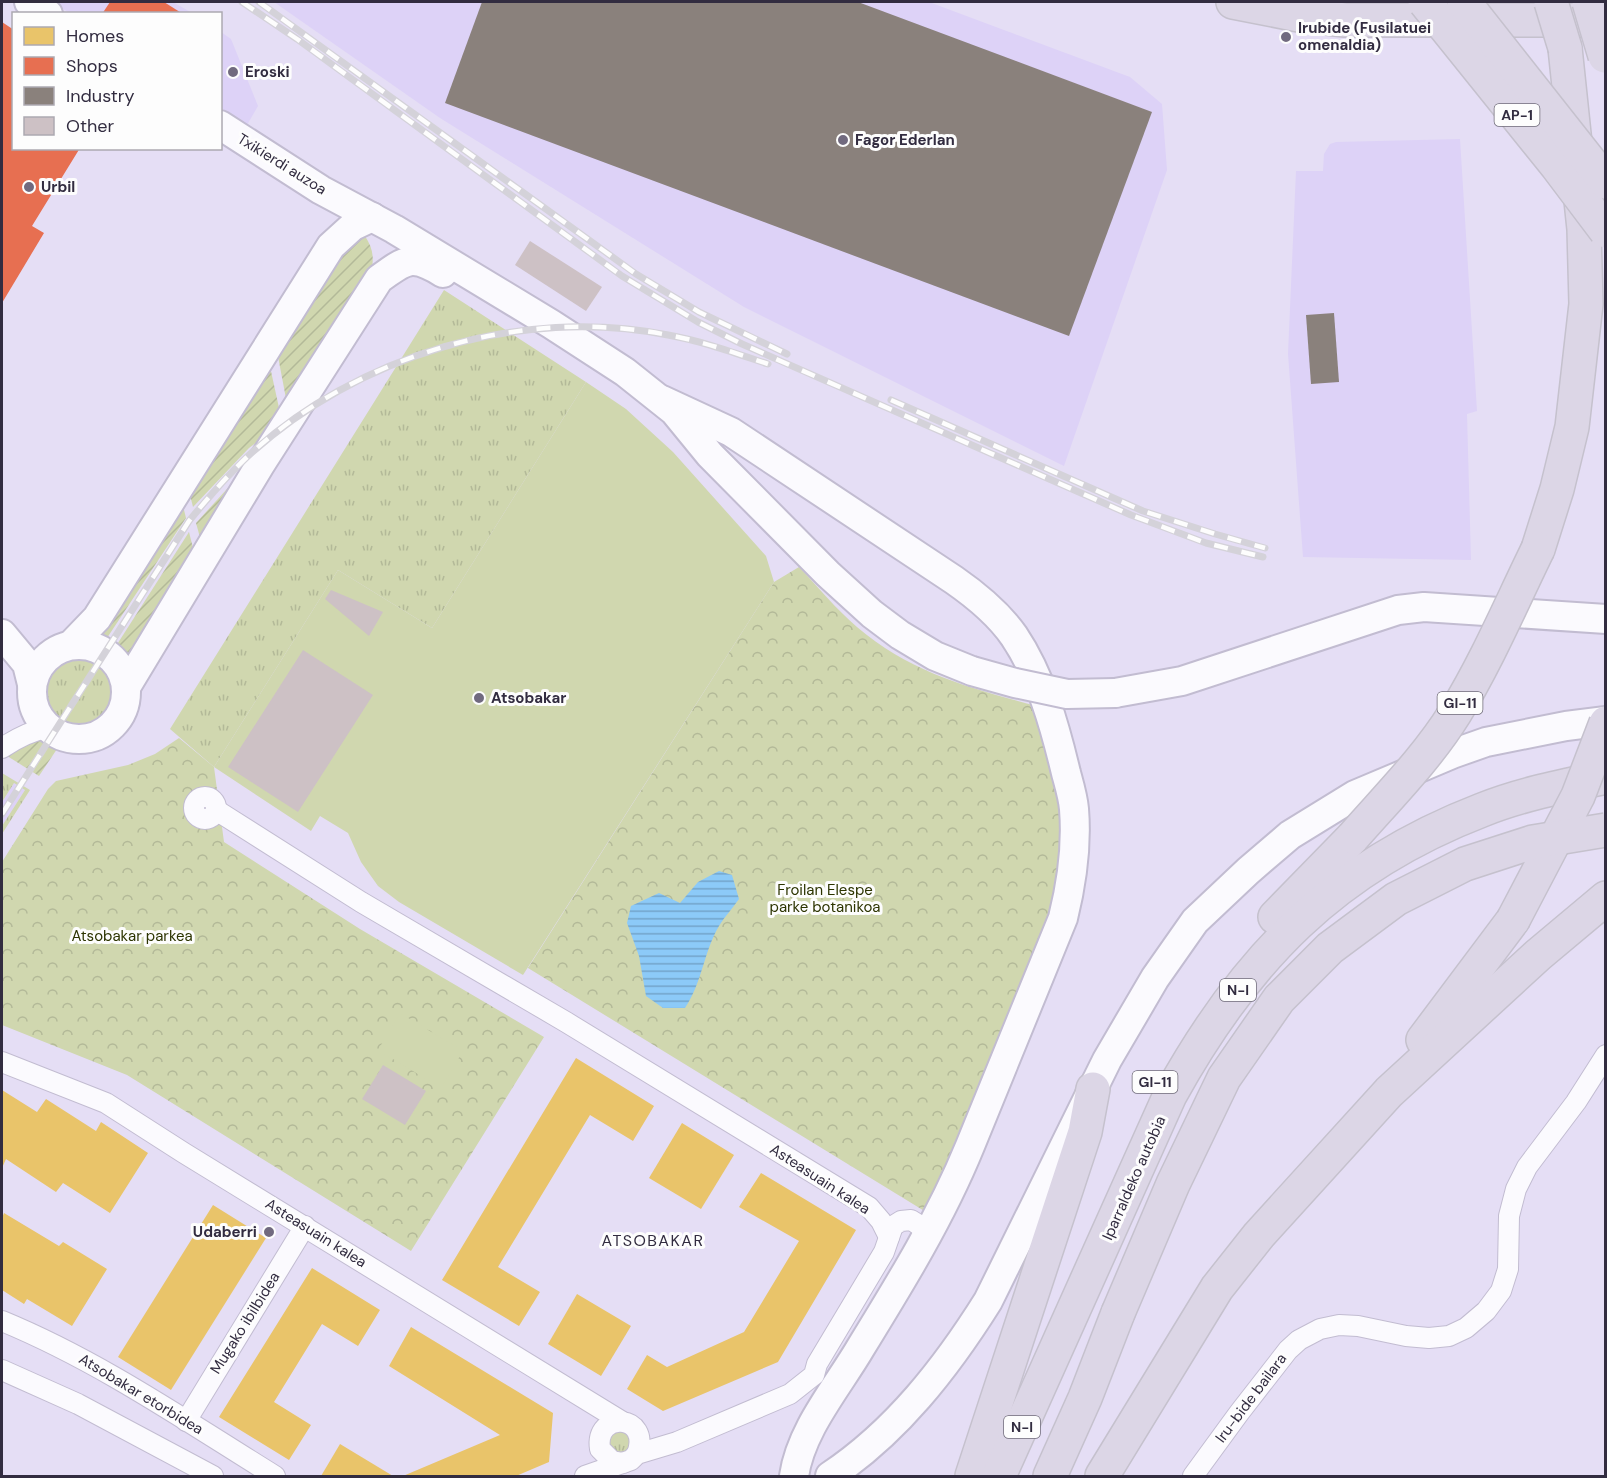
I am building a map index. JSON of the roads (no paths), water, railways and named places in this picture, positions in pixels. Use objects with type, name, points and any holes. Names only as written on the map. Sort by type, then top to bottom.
[{"type":"highway","points":[[1233,2],[1299,15],[1345,20],[1582,20],[1605,47]]},
{"type":"highway","name":"AP-1","points":[[1425,2],[1557,166],[1605,231]]},
{"type":"highway","name":"AP-1","points":[[1464,2],[1605,183]]},
{"type":"highway","name":"GI-11","points":[[1044,1378],[1114,1179],[1162,1066],[1201,1001],[1233,961],[1353,837],[1418,765],[1454,713],[1487,654],[1538,549],[1557,489],[1572,427],[1586,304],[1584,229],[1565,48],[1551,2]]},
{"type":"highway","points":[[1589,2],[1605,47]]},
{"type":"highway","points":[[1389,1092],[1426,1036],[1514,920],[1578,796],[1605,722]]},
{"type":"highway","name":"Iparraldeko autobia","points":[[999,1476],[1170,1095],[1192,1055],[1247,976],[1317,905],[1352,878],[1389,854],[1432,831],[1484,809],[1548,789],[1605,777]]},
{"type":"highway","name":"N-I","points":[[1050,1476],[1085,1398],[1118,1313],[1173,1184],[1224,1078],[1279,999],[1330,948],[1396,899],[1465,864],[1533,842],[1605,830]]},
{"type":"highway","points":[[1102,1476],[1217,1288],[1266,1227],[1389,1092],[1538,955],[1605,898]]},
{"type":"highway","points":[[972,1476],[1085,1132],[1093,1089]]},
{"type":"street","points":[[29,2],[45,12]]},
{"type":"street","name":"Txikierdi auzoa","points":[[222,126],[321,190],[372,217],[551,324],[626,372],[662,400]]},
{"type":"street","points":[[71,645],[97,618],[331,246],[353,226],[372,217],[382,258],[379,279]]},
{"type":"street","points":[[126,687],[254,475],[379,279],[407,261],[425,262],[432,266],[624,389],[690,443],[710,455]]},
{"type":"street","points":[[662,400],[687,425],[710,455],[828,574],[872,614],[935,657],[1015,684],[1067,693],[1115,693],[1182,681],[1398,610],[1424,607],[1605,619]]},
{"type":"street","points":[[662,400],[730,432],[979,597],[1014,635],[1030,662],[1049,713],[1074,807],[1072,879],[1063,918],[955,1182],[927,1237],[827,1380],[818,1415],[798,1454],[794,1476]]},
{"type":"street","points":[[2,634],[27,664],[32,684],[32,700],[37,715],[47,728],[61,736],[77,740],[93,738],[108,730],[119,718],[125,704],[126,687],[122,672],[113,659],[100,650],[84,645],[71,645],[46,658],[38,669],[32,684]]},
{"type":"street","points":[[830,1476],[858,1458],[912,1404],[965,1338],[988,1301],[1107,1060],[1155,978],[1195,921],[1290,835],[1355,795],[1486,742],[1566,726],[1605,722]]},
{"type":"street","points":[[2,748],[28,733],[47,728]]},
{"type":"street","name":"Asteasuain kalea","points":[[216,810],[361,903],[566,1022],[868,1207],[881,1221],[889,1238]]},
{"type":"street","name":"Iru-bide bailara","points":[[1193,1476],[1288,1350],[1299,1340],[1320,1329],[1339,1324],[1418,1337],[1449,1336],[1466,1328],[1486,1311],[1501,1291],[1508,1269],[1509,1216],[1516,1189],[1527,1167],[1576,1102],[1605,1054]]},
{"type":"street","name":"Asteasuain kalea","points":[[2,1062],[106,1103],[184,1153],[629,1424],[633,1450]]},
{"type":"street","points":[[827,1380],[817,1364],[884,1252],[893,1226],[901,1221],[911,1220],[919,1225],[927,1237]]},
{"type":"street","name":"Mugako ibilbidea","points":[[186,1420],[305,1226]]},
{"type":"street","name":"Atsobakar etorbidea","points":[[2,1321],[40,1337],[99,1368],[275,1476]]},
{"type":"street","points":[[2,1370],[78,1404],[213,1476]]},
{"type":"street","points":[[621,1421],[605,1428],[599,1442],[600,1449],[612,1461],[633,1450],[673,1443],[827,1380]]},
{"type":"street","points":[[585,1476],[633,1450]]},
{"type":"water","points":[[719,871],[732,875],[739,899],[721,922],[714,936],[691,998],[685,1008],[663,1008],[646,996],[639,956],[627,923],[631,906],[659,893],[680,903],[698,882]]},
{"type":"railway","points":[[242,2],[297,39],[622,276],[698,322],[742,344],[1131,515],[1206,543],[1263,557]]},
{"type":"railway","points":[[259,2],[636,274],[699,312],[787,354]]},
{"type":"railway","points":[[2,814],[189,521],[247,457],[291,421],[339,391],[390,366],[444,347],[499,334],[556,327],[612,328],[668,335],[706,344],[768,364]]},
{"type":"railway","points":[[891,400],[1143,511],[1265,548]]},
{"type":"place","name":"Irubide (Fusilatuei omenaldia)","points":[[1286,37]]},
{"type":"place","name":"Eroski","points":[[233,72]]},
{"type":"place","name":"Fagor Ederlan","points":[[843,140]]},
{"type":"place","name":"Urbil","points":[[29,187]]},
{"type":"place","name":"Atsobakar","points":[[479,698]]},
{"type":"place","name":"Udaberri","points":[[269,1232]]},
{"type":"district","name":"ATSOBAKAR","points":[[653,1240]]},
{"type":"park label","name":"Froilan Elespe parke botanikoa","points":[[825,898]]},
{"type":"park label","name":"Atsobakar parkea","points":[[132,936]]}]
